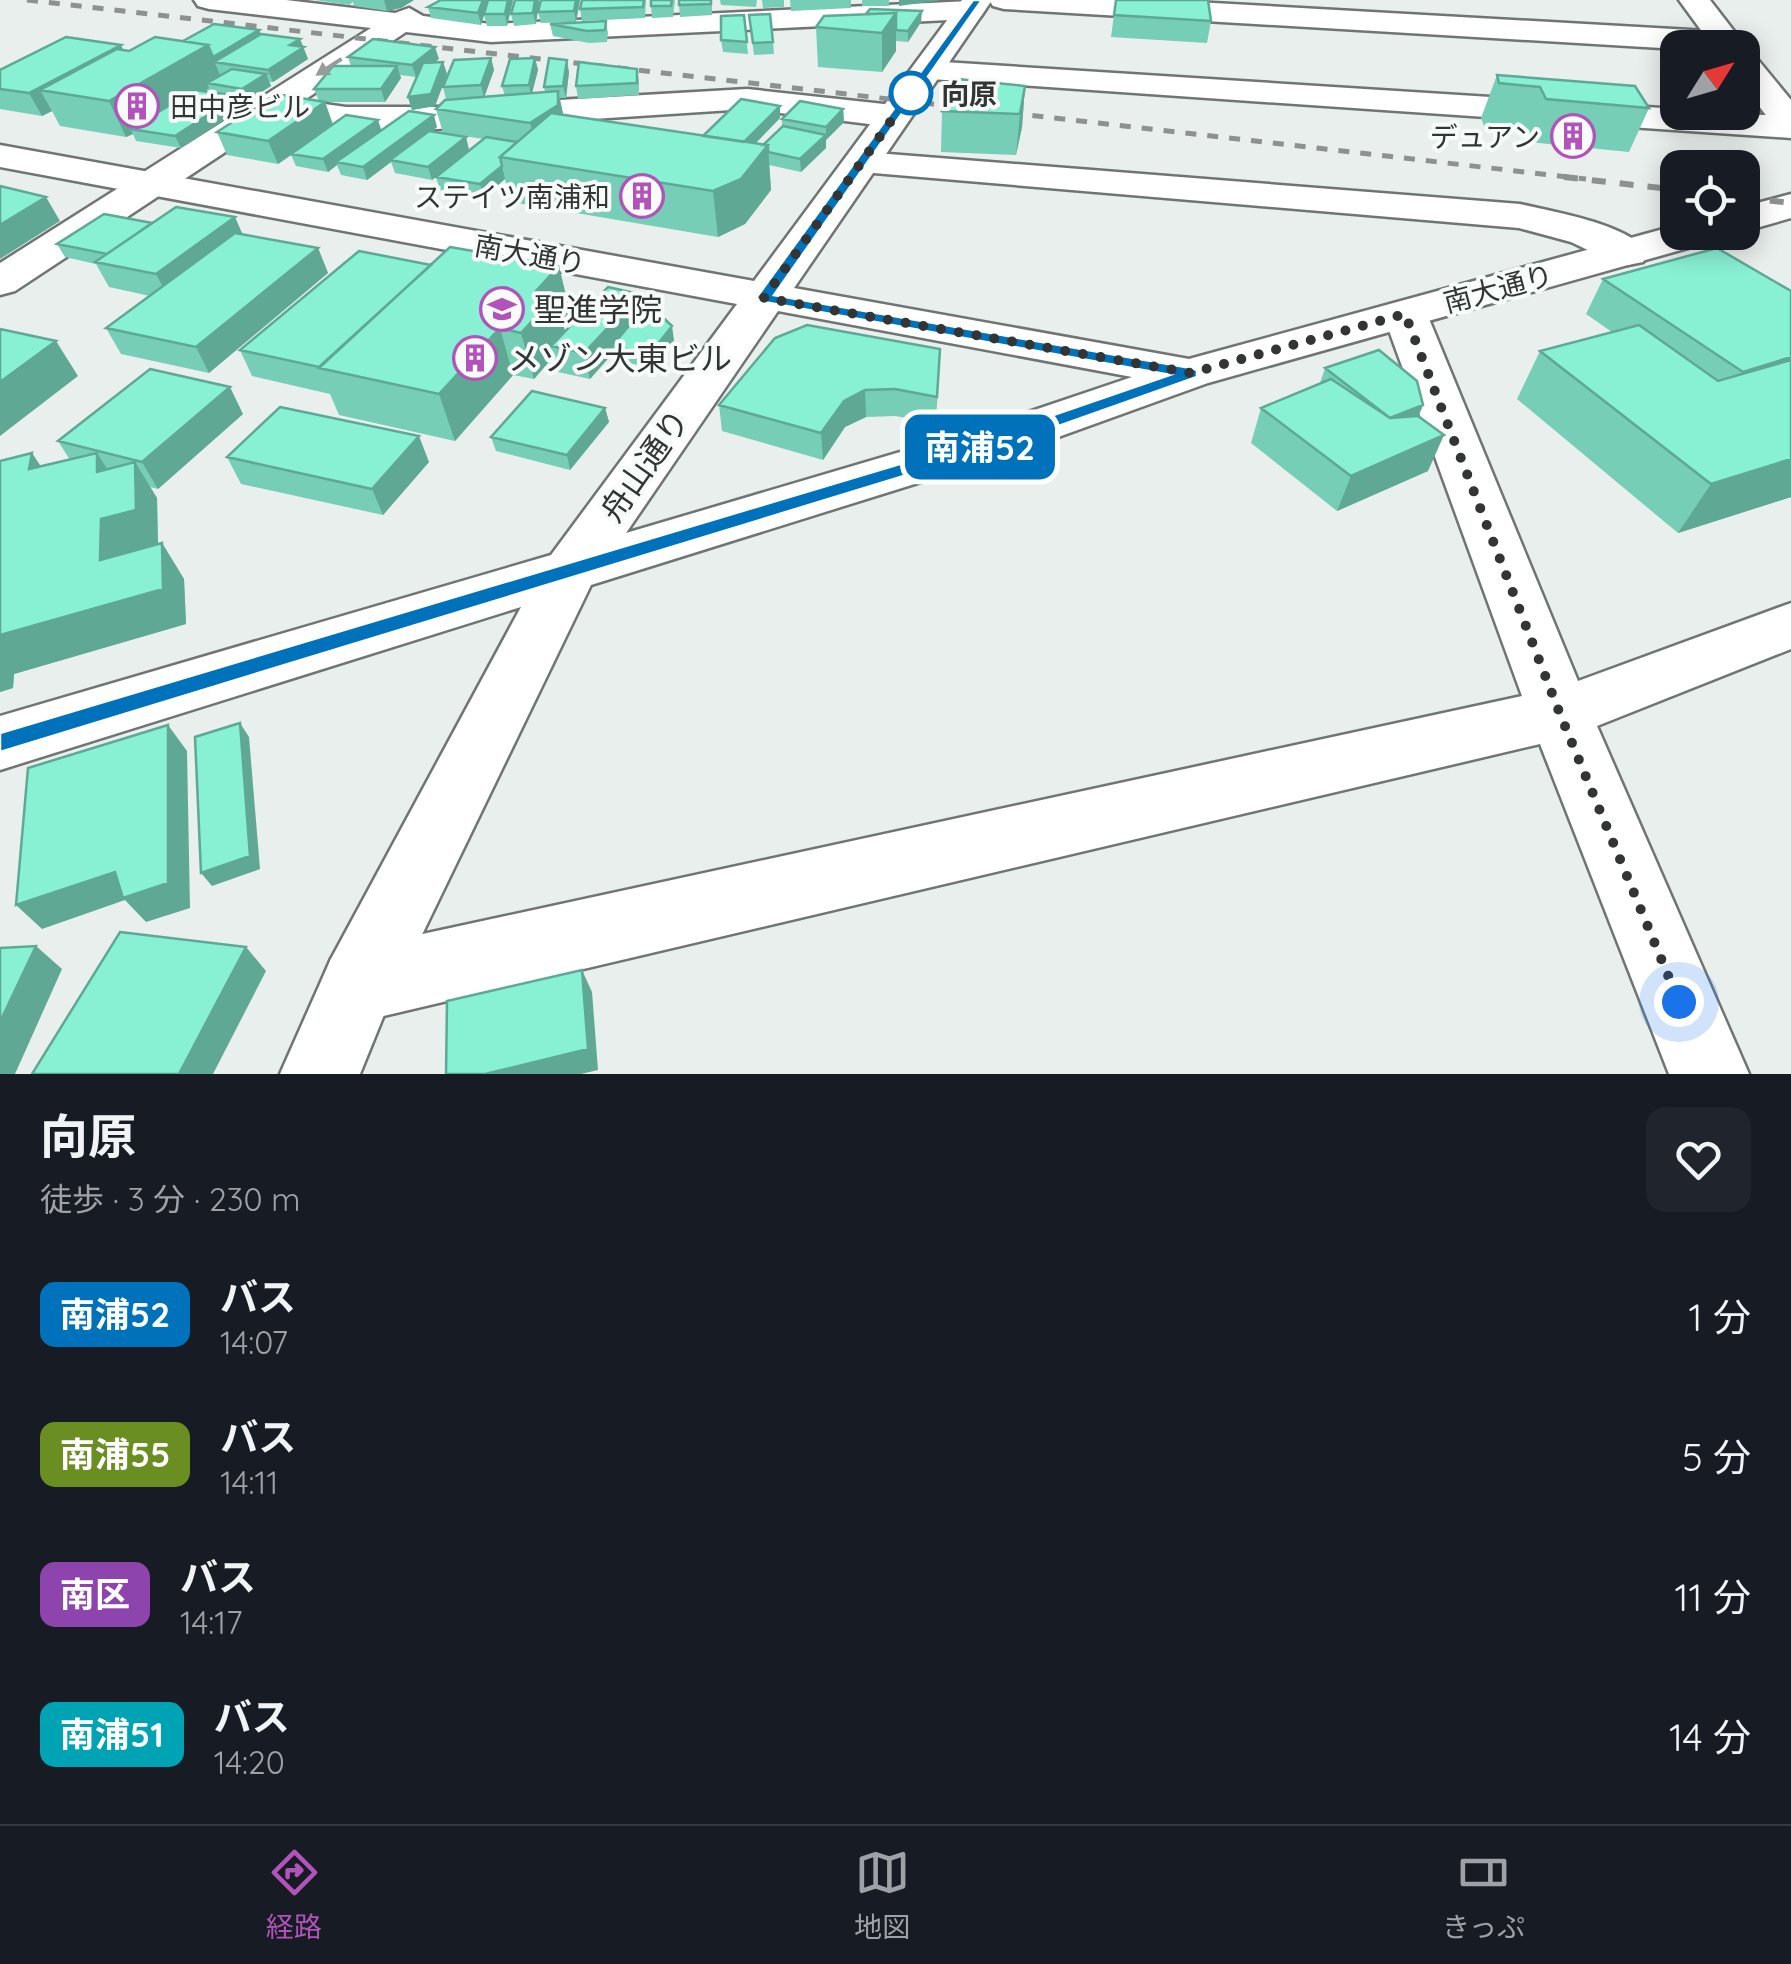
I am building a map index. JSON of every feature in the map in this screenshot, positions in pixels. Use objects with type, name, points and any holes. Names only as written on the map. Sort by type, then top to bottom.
[{"type":"street","points":[[209,0],[491,32],[984,3],[1660,45]]},
{"type":"street","points":[[0,282],[396,23],[443,0]]},
{"type":"street","points":[[1694,0],[1717,30]]},
{"type":"street","name":"舟山通り","points":[[320,1074],[358,985],[568,574],[893,116],[984,3]]},
{"type":"street","points":[[928,71],[1791,125]]},
{"type":"street","points":[[1760,85],[1791,125]]},
{"type":"street","points":[[269,106],[346,118],[436,118],[747,99],[893,116]]},
{"type":"street","name":"南大通り","points":[[0,156],[1191,373],[1660,243]]},
{"type":"street","points":[[863,163],[1520,216],[1585,233],[1628,253]]},
{"type":"street","points":[[1760,215],[1791,206]]},
{"type":"street","points":[[1405,314],[1560,714],[1709,1074]]},
{"type":"street","points":[[0,742],[996,442],[1191,373]]},
{"type":"street","points":[[358,985],[1560,714],[1791,624]]},
{"type":"building","points":[[441,0],[483,0],[478,13],[428,7]]},
{"type":"building","points":[[488,0],[508,0],[505,14],[484,14]]},
{"type":"building","points":[[515,0],[535,0],[533,13],[511,14]]},
{"type":"building","points":[[541,0],[576,0],[574,11],[538,12]]},
{"type":"building","points":[[582,0],[644,0],[643,7],[580,9]]},
{"type":"building","points":[[651,0],[672,0],[671,6],[651,6]]},
{"type":"building","points":[[679,0],[711,0],[711,4],[679,5]]},
{"type":"building","points":[[1116,0],[1208,0],[1211,21],[1114,15]]},
{"type":"building","points":[[870,9],[922,11],[908,31],[896,30],[896,13],[866,14]]},
{"type":"building","points":[[896,13],[882,33],[816,27],[824,16]]},
{"type":"building","points":[[770,14],[773,42],[753,43],[749,15]]},
{"type":"building","points":[[744,15],[747,42],[721,40],[721,16]]},
{"type":"building","points":[[606,21],[605,30],[587,31],[550,24]]},
{"type":"building","points":[[214,24],[259,30],[213,57],[208,45],[183,41]]},
{"type":"building","points":[[261,34],[300,39],[290,45],[304,47],[268,70],[214,62]]},
{"type":"building","points":[[66,37],[121,45],[29,93],[0,89],[0,70]]},
{"type":"building","points":[[155,37],[208,45],[109,101],[40,90],[117,49],[129,51]]},
{"type":"building","points":[[373,39],[435,47],[412,65],[348,57]]},
{"type":"building","points":[[491,58],[481,85],[443,87],[454,60]]},
{"type":"building","points":[[535,58],[529,85],[502,86],[510,59]]},
{"type":"building","points":[[549,58],[567,60],[563,86],[544,87]]},
{"type":"building","points":[[443,62],[431,94],[408,97],[423,63]]},
{"type":"building","points":[[579,62],[637,69],[637,83],[576,86]]},
{"type":"building","points":[[333,66],[397,66],[381,89],[314,89]]},
{"type":"building","points":[[232,69],[266,74],[242,89],[207,83]]},
{"type":"building","points":[[1497,75],[1635,86],[1649,108],[1546,99],[1540,87],[1499,83]]},
{"type":"building","points":[[958,79],[1025,86],[1020,114],[942,111]]},
{"type":"building","points":[[195,90],[237,96],[175,136],[130,129]]},
{"type":"building","points":[[558,91],[558,105],[530,123],[436,109],[445,100]]},
{"type":"building","points":[[276,94],[325,102],[268,141],[217,132]]},
{"type":"building","points":[[741,99],[780,106],[744,142],[703,136]]},
{"type":"building","points":[[800,101],[843,109],[826,127],[782,119]]},
{"type":"building","points":[[409,111],[434,115],[363,167],[336,162]]},
{"type":"building","points":[[551,113],[768,145],[741,179],[713,191],[500,157]]},
{"type":"building","points":[[346,115],[378,120],[323,159],[291,154]]},
{"type":"building","points":[[783,126],[826,135],[800,159],[768,152],[768,145],[763,145]]},
{"type":"building","points":[[429,131],[466,137],[428,167],[390,160]]},
{"type":"building","points":[[486,137],[517,142],[500,157],[502,166],[480,184],[436,177]]},
{"type":"building","points":[[0,186],[46,197],[0,225]]},
{"type":"building","points":[[176,207],[235,217],[156,274],[95,262]]},
{"type":"building","points":[[104,214],[152,223],[107,254],[57,244]]},
{"type":"building","points":[[235,233],[318,248],[196,347],[106,328]]},
{"type":"building","points":[[450,247],[559,266],[536,291],[556,295],[521,333],[500,328],[439,394],[319,368]]},
{"type":"building","points":[[1720,250],[1791,291],[1791,357],[1743,372],[1603,279]]},
{"type":"building","points":[[359,251],[431,265],[319,367],[240,350]]},
{"type":"building","points":[[608,287],[639,294],[584,353],[551,346]]},
{"type":"building","points":[[643,309],[656,311],[672,326],[650,354],[612,346]]},
{"type":"building","points":[[807,325],[940,349],[937,397],[895,389],[865,390],[844,401],[821,433],[719,405],[775,338]]},
{"type":"building","points":[[1639,325],[1718,381],[1791,360],[1791,459],[1711,484],[1540,351]]},
{"type":"building","points":[[0,329],[56,341],[0,382]]},
{"type":"building","points":[[1379,350],[1417,381],[1423,405],[1390,418],[1325,368]]},
{"type":"building","points":[[150,369],[230,387],[142,462],[58,441]]},
{"type":"building","points":[[1331,379],[1390,418],[1418,416],[1444,435],[1351,476],[1261,408]]},
{"type":"building","points":[[532,391],[605,408],[567,455],[491,437]]},
{"type":"building","points":[[280,407],[419,436],[372,489],[227,457]]},
{"type":"building","points":[[32,453],[29,469],[97,453],[97,472],[135,462],[136,510],[101,519],[100,560],[162,543],[163,589],[0,635],[0,461]]},
{"type":"building","points":[[240,723],[250,856],[201,873],[195,737]]},
{"type":"building","points":[[168,725],[168,883],[123,898],[115,872],[16,905],[28,768]]},
{"type":"building","points":[[120,932],[246,947],[179,1074],[32,1074]]},
{"type":"building","points":[[36,946],[0,1022],[0,948]]},
{"type":"building","points":[[582,970],[588,1049],[485,1074],[446,1074],[447,1001]]},
{"type":"railway","points":[[27,0],[1586,179]]},
{"type":"railway","points":[[1564,177],[1660,188]]},
{"type":"railway","points":[[1760,199],[1791,203]]},
{"type":"bus line","name":"南浦52","points":[[0,742],[996,442],[1191,373],[764,298],[977,0]]},
{"type":"place","name":"向原","points":[[911,93]]},
{"type":"place","name":"田中彦ビル","points":[[137,106]]},
{"type":"place","name":"デュアン","points":[[1573,136]]},
{"type":"place","name":"ステイツ南浦和","points":[[642,196]]},
{"type":"place","name":"聖進学院","points":[[502,309]]},
{"type":"place","name":"メゾン大東ビル","points":[[475,358]]},
{"type":"route","points":[[911,93],[764,298],[1191,373],[1405,314],[1560,714],[1679,1002]]}]
